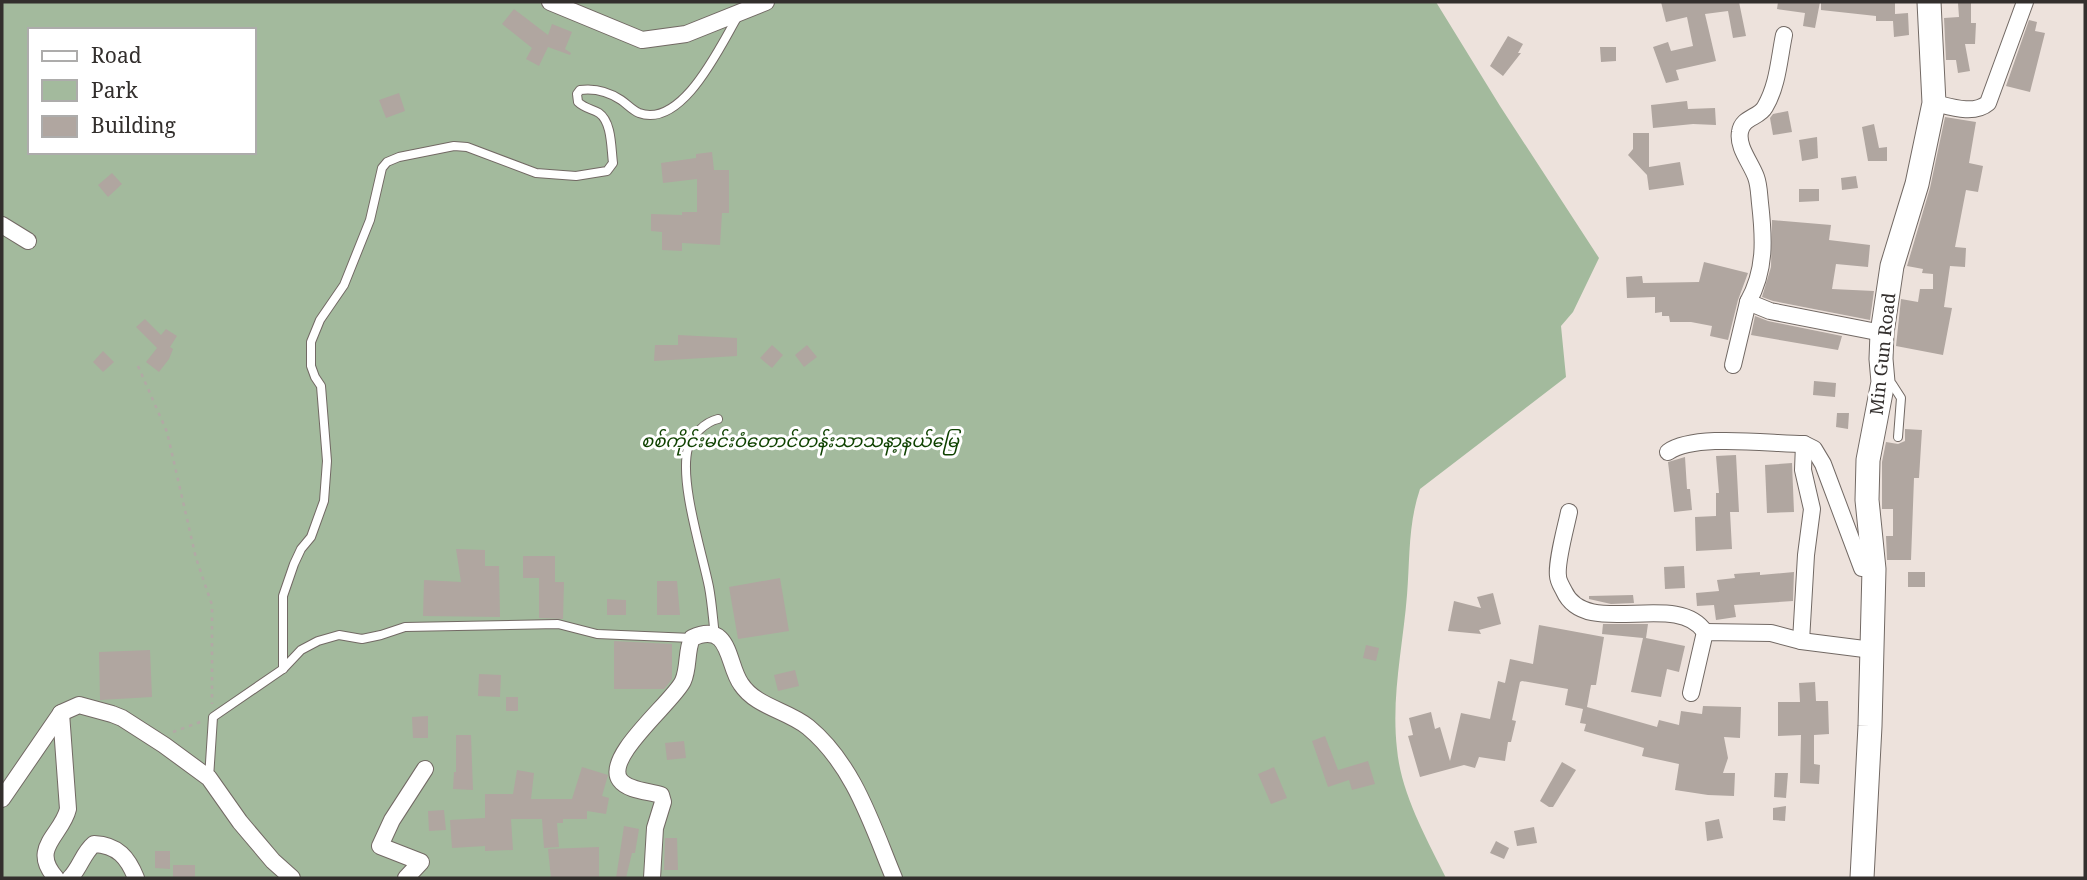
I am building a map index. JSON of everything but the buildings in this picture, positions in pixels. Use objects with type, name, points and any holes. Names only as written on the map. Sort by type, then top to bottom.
[{"type":"street","points":[[550,2],[642,40],[686,34],[766,2]]},
{"type":"street","name":"Min Gun Road","points":[[1862,878],[1874,569],[1867,500],[1868,460],[1883,382],[1882,332],[1892,266],[1917,184],[1934,103],[1929,2]]},
{"type":"street","points":[[1934,103],[1971,109],[1988,103],[2025,2]]},
{"type":"street","points":[[1733,365],[1748,302],[1754,292],[1760,270],[1765,239],[1758,180],[1740,141],[1740,130],[1745,121],[1764,110],[1775,83],[1784,35]]},
{"type":"street","points":[[2,225],[28,241]]},
{"type":"street","points":[[1748,302],[1770,310],[1882,332]]},
{"type":"street","points":[[1668,452],[1681,445],[1716,441],[1804,444],[1820,456],[1862,568],[1874,569]]},
{"type":"street","points":[[1801,641],[1806,555],[1812,509],[1803,470],[1804,444]]},
{"type":"street","points":[[1569,512],[1558,576],[1567,596],[1581,609],[1595,613],[1677,615],[1698,622],[1705,632],[1691,693]]},
{"type":"street","points":[[1705,632],[1772,634],[1801,641],[1872,650]]},
{"type":"street","points":[[652,878],[654,828],[663,802],[661,795],[630,787],[620,779],[620,761],[684,680],[692,638],[715,636],[726,644],[741,685],[760,702],[808,727],[845,770],[878,834],[894,878]]},
{"type":"street","points":[[2,799],[61,713],[79,705],[122,718],[209,778],[240,822],[273,861],[292,878]]},
{"type":"street","points":[[57,878],[48,866],[46,848],[66,817],[68,809],[61,713]]},
{"type":"street","points":[[405,878],[421,862],[380,846],[392,820],[425,769]]},
{"type":"street","points":[[70,878],[81,864],[87,850],[94,844],[104,844],[123,854],[136,878]]},
{"type":"lane","points":[[284,668],[283,596],[293,564],[312,537],[324,501],[327,461],[321,386],[311,366],[311,342],[320,320],[344,285],[370,220],[382,168],[387,162],[399,157],[454,146],[467,147],[536,173],[576,176],[607,171],[613,163],[608,124],[605,118],[578,102],[577,94],[580,90],[605,92],[620,99],[638,113],[658,113],[670,108],[683,100],[698,82],[739,13]]},
{"type":"lane","points":[[1883,382],[1892,384],[1901,398],[1898,437]]},
{"type":"lane","points":[[715,636],[709,589],[687,480],[686,458],[689,445],[699,429],[718,419]]},
{"type":"lane","points":[[209,778],[213,717],[284,668],[301,650],[318,641],[339,635],[362,639],[405,627],[558,624],[605,635],[692,638]]},
{"type":"path","points":[[138,366],[167,432],[196,558],[212,605],[213,717],[155,739]]},
{"type":"green space","name":"စစ်ကိုင်းမင်းဝံတောင်တန်းသာသနာ့နယ်မြေ","points":[[2,2],[1436,2],[1599,258],[1573,312],[1561,326],[1566,377],[1420,489],[1416,502],[1411,528],[1407,595],[1396,691],[1397,749],[1409,799],[1446,878],[2,878]]}]
